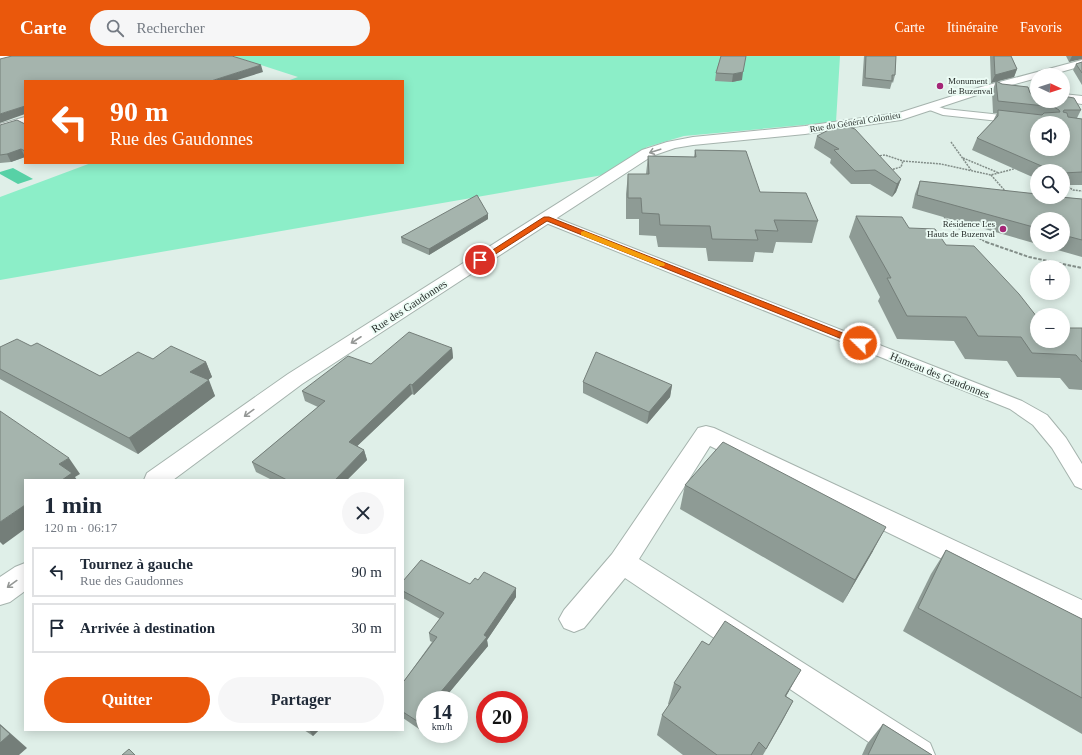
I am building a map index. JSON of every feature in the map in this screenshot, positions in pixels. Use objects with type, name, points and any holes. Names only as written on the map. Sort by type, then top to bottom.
[{"type":"street","points":[[0,62],[10,58]]},
{"type":"street","name":"Rue du Général Colonieu","points":[[1064,68],[1082,63]]},
{"type":"street","name":"Rue du Général Colonieu","points":[[693,141],[842,126],[901,116],[985,89],[1030,77]]},
{"type":"street","points":[[985,89],[1016,93]]},
{"type":"street","points":[[1070,99],[1082,100]]},
{"type":"street","points":[[0,128],[24,121]]},
{"type":"street","name":"Rue des Gaudonnes","points":[[157,479],[295,379],[647,153],[672,145],[693,141]]},
{"type":"street","points":[[574,619],[622,562],[706,434],[1082,614]]},
{"type":"street","points":[[622,562],[918,755]]},
{"type":"street","points":[[0,593],[24,576]]},
{"type":"lane","points":[[930,107],[943,112],[1030,121]]},
{"type":"lane","name":"Hameau des Gaudonnes","points":[[546,218],[1016,405],[1040,420],[1059,443],[1082,482]]},
{"type":"path","points":[[951,142],[971,170]]},
{"type":"path","points":[[874,156],[885,154],[903,161],[941,164],[991,175],[1020,167]]},
{"type":"path","points":[[963,158],[1000,173]]},
{"type":"path","points":[[886,169],[892,170],[901,167],[903,161]]},
{"type":"path","points":[[991,175],[1009,194]]},
{"type":"path","points":[[1070,188],[1073,190],[1082,191]]},
{"type":"path","points":[[942,215],[950,223],[980,240],[1052,263],[1082,268]]},
{"type":"shaded area","points":[[233,56],[840,56],[836,122],[684,136],[647,147],[603,175],[0,280],[0,197],[88,164],[404,164],[404,80],[290,80],[298,77]]},
{"type":"shaded area","points":[[13,168],[33,179],[18,184],[0,174],[0,172]]},
{"type":"building","points":[[12,56],[232,56],[261,65],[214,80],[24,80],[24,106],[0,114],[0,59]]},
{"type":"building","points":[[721,56],[746,56],[743,72],[733,74],[716,73]]},
{"type":"building","points":[[866,56],[896,56],[895,75],[892,75],[892,81],[865,78]]},
{"type":"building","points":[[994,56],[1011,56],[1017,69],[995,75]]},
{"type":"building","points":[[1082,62],[1082,73],[1076,64]]},
{"type":"building","points":[[996,81],[1002,84],[1028,87],[1030,93],[1030,104],[998,101]]},
{"type":"building","points":[[1070,97],[1074,98],[1081,110],[1064,110],[1063,112],[1067,113],[1068,116],[1030,116],[1030,156],[1070,156],[1070,117],[1082,119],[1082,172],[1070,173],[1070,164],[1037,164],[977,138],[998,116],[998,110],[1042,115],[1044,113],[1060,112],[1056,108],[1070,108]]},
{"type":"building","points":[[17,120],[24,124],[24,150],[21,149],[0,155],[0,125]]},
{"type":"building","points":[[840,124],[855,129],[901,179],[897,184],[875,170],[855,171],[834,150],[839,149],[817,136]]},
{"type":"building","points":[[695,150],[746,151],[760,192],[806,193],[818,221],[774,220],[778,231],[755,230],[758,240],[712,239],[710,226],[660,225],[659,214],[642,213],[641,198],[628,198],[628,174],[649,174],[648,156],[696,157]]},
{"type":"building","points":[[920,181],[1030,193],[1030,204],[1070,204],[1070,198],[1082,199],[1082,240],[1070,237],[1070,212],[1030,212],[1030,226],[917,195]]},
{"type":"building","points":[[477,195],[488,214],[429,249],[401,237]]},
{"type":"building","points":[[856,216],[902,217],[909,228],[935,229],[946,245],[974,246],[1019,294],[1030,308],[1030,348],[1070,348],[1070,328],[1082,328],[1082,362],[1076,355],[1032,353],[1021,337],[978,336],[966,317],[907,316],[887,278],[891,278]]},
{"type":"building","points":[[409,332],[452,348],[412,385],[410,384],[349,442],[364,450],[336,479],[285,479],[252,462],[325,401],[302,391],[348,356],[371,364]]},
{"type":"building","points":[[17,339],[31,346],[37,343],[100,376],[138,352],[153,359],[171,346],[206,362],[190,372],[209,380],[129,438],[0,369],[0,347]]},
{"type":"building","points":[[596,352],[672,385],[649,412],[583,382]]},
{"type":"building","points":[[0,411],[69,458],[59,464],[72,473],[63,479],[24,479],[24,506],[0,522]]},
{"type":"building","points":[[723,442],[886,527],[855,580],[685,485]]},
{"type":"building","points":[[946,550],[1082,619],[1082,698],[918,608]]},
{"type":"building","points":[[421,560],[470,584],[475,578],[478,580],[484,572],[516,588],[484,635],[487,637],[442,691],[416,691],[416,720],[404,713],[404,681],[437,637],[429,633],[444,613],[404,592],[404,580]]},
{"type":"building","points":[[725,621],[801,670],[785,696],[793,701],[766,749],[759,742],[751,755],[717,755],[662,715],[681,687],[674,683],[702,641],[709,645]]},
{"type":"building","points":[[883,724],[932,755],[868,755]]},
{"type":"building","points":[[0,725],[10,734],[0,743]]},
{"type":"building","points":[[129,749],[135,755],[122,755]]},
{"type":"slow traffic","points":[[584,233],[661,264]]},
{"type":"place","name":"Monument de Buzenval","points":[[940,86]]},
{"type":"place","name":"Résidence Les Hauts de Buzenval","points":[[1003,229]]},
{"type":"route","points":[[480,260],[546,218],[860,343]]}]
